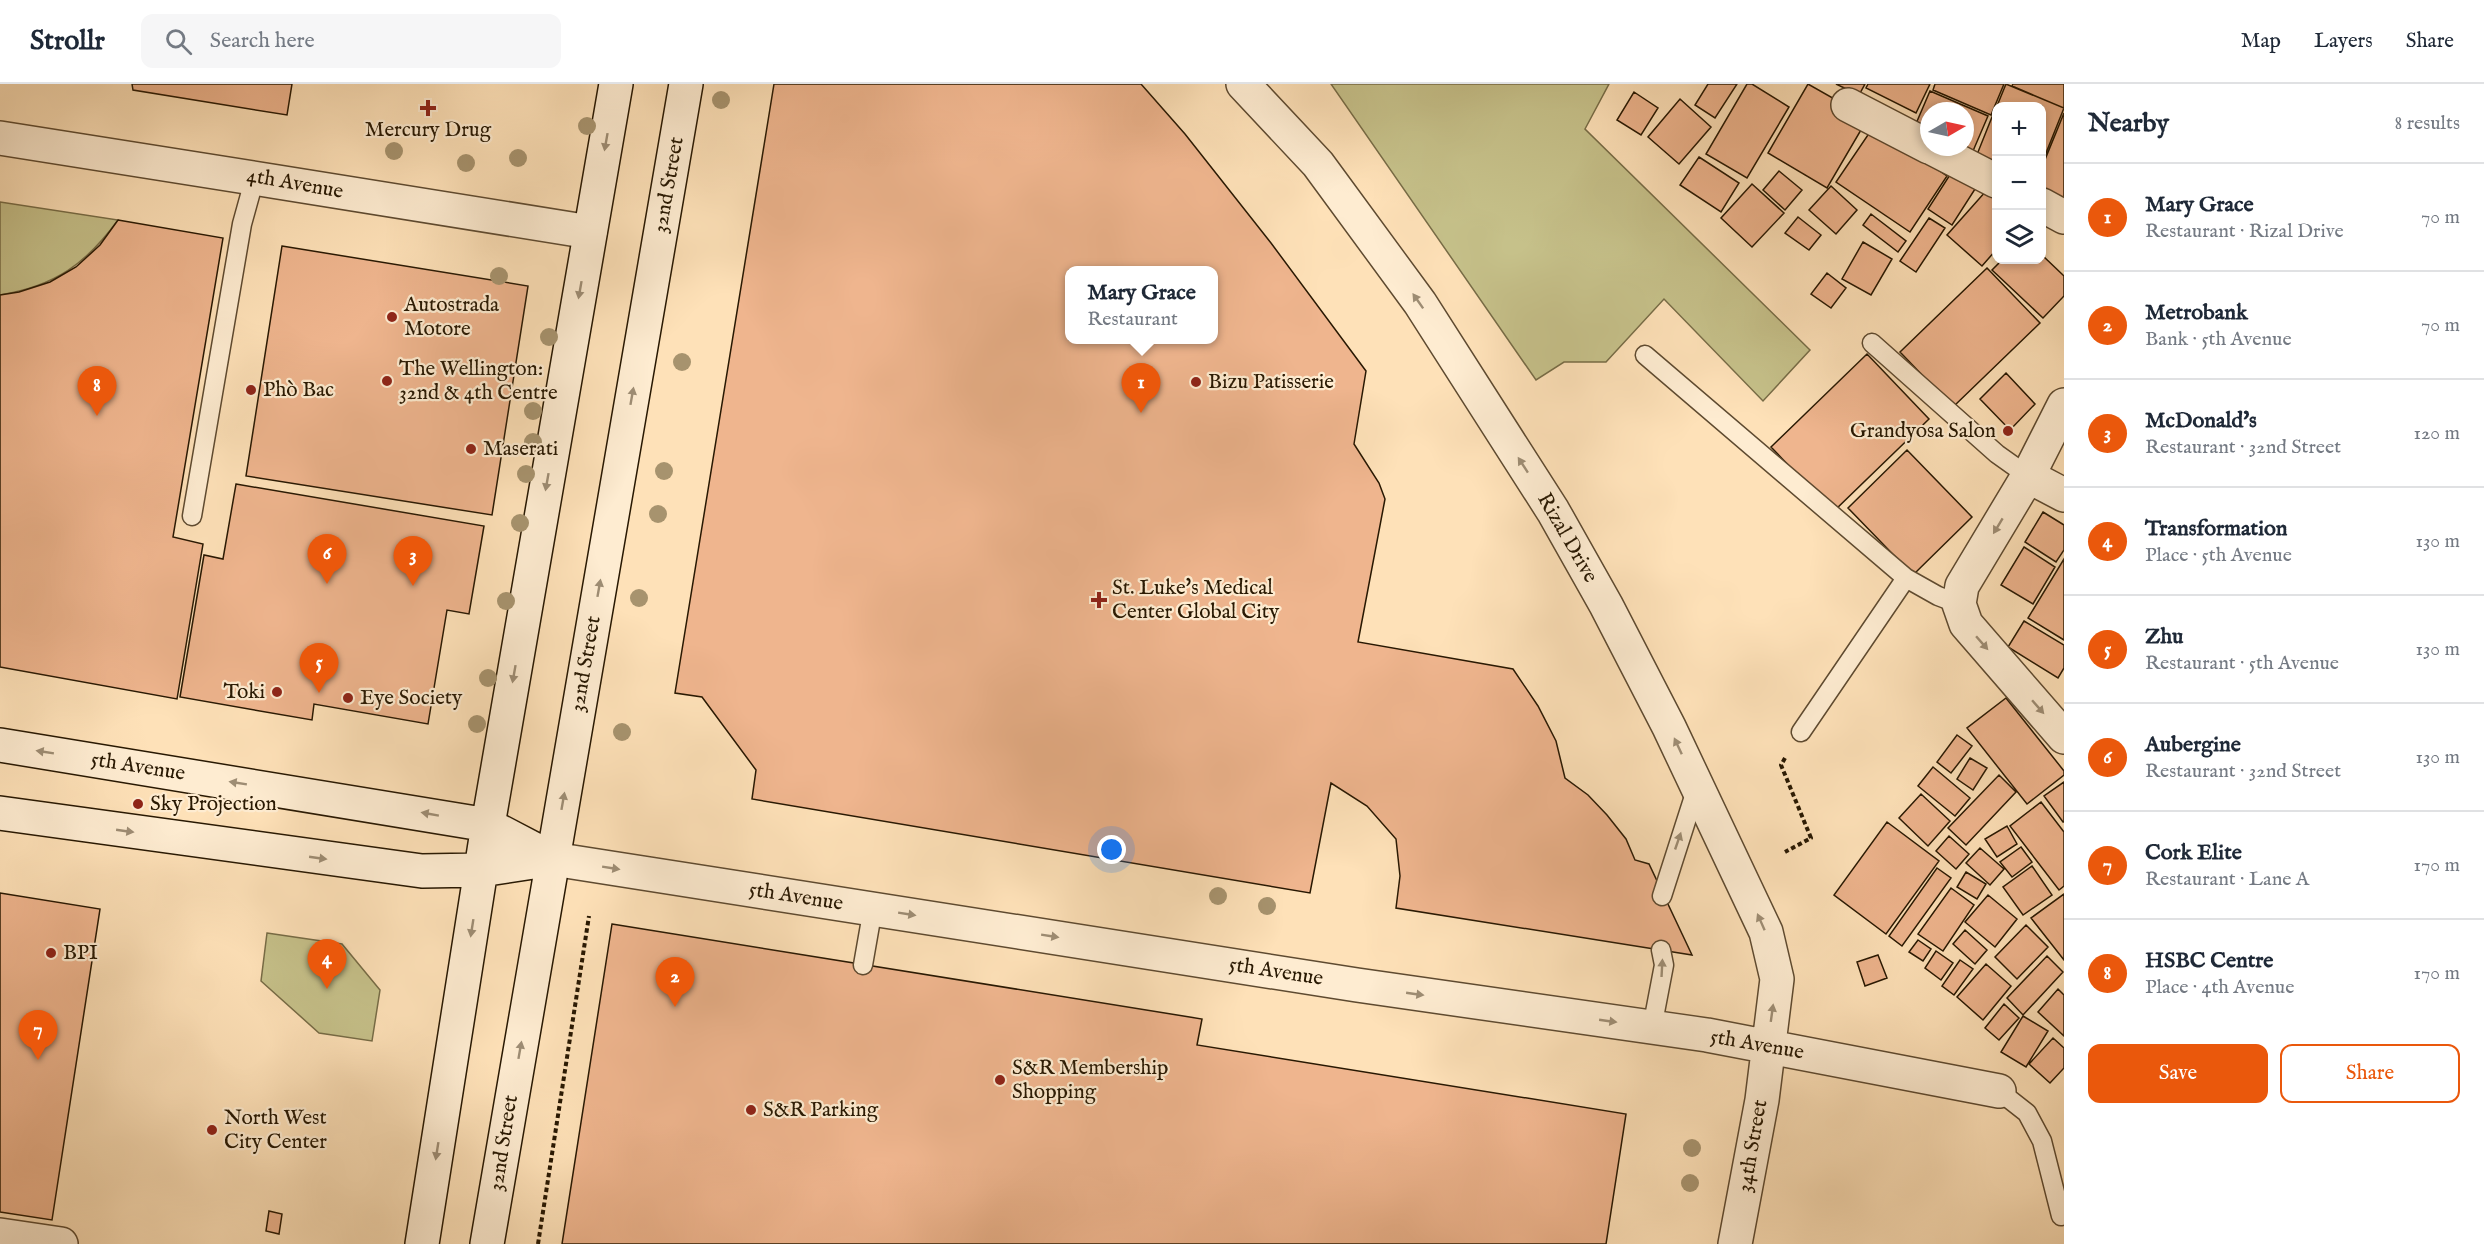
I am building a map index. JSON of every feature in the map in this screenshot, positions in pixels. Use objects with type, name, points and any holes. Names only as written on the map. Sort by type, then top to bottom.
[{"type":"street","points":[[422,1244],[488,825],[616,84]]},
{"type":"street","name":"32nd Street","points":[[487,1244],[686,84]]},
{"type":"street","name":"Rizal Drive","points":[[1243,84],[1318,165],[1420,303],[1553,511],[1606,605],[1669,727],[1766,932],[1777,978],[1767,1047]]},
{"type":"street","points":[[1848,105],[1920,142]]},
{"type":"street","name":"4th Avenue","points":[[0,138],[590,232]]},
{"type":"street","points":[[1947,156],[1992,179]]},
{"type":"street","points":[[2046,207],[2064,217]]},
{"type":"street","points":[[2064,405],[2028,476],[1962,586],[1959,604],[1966,624],[2064,736]]},
{"type":"street","points":[[2028,476],[2064,495]]},
{"type":"street","name":"5th Avenue","points":[[0,745],[488,825],[553,859]]},
{"type":"street","name":"5th Avenue","points":[[0,813],[422,871],[481,870],[553,859],[1357,985],[1652,1028],[1999,1090]]},
{"type":"street","name":"34th Street","points":[[1735,1244],[1762,1100],[1767,1047]]},
{"type":"street","points":[[0,1235],[54,1243]]},
{"type":"lane","points":[[192,516],[242,224],[255,177]]},
{"type":"lane","points":[[1872,343],[1997,454],[2028,476]]},
{"type":"lane","points":[[1645,355],[1906,578],[1938,596],[1959,604]]},
{"type":"lane","points":[[1801,732],[1906,578]]},
{"type":"lane","points":[[1662,896],[1697,786]]},
{"type":"lane","points":[[862,964],[873,908]]},
{"type":"lane","points":[[1652,1028],[1664,964],[1661,950]]},
{"type":"lane","points":[[1999,1090],[2027,1113],[2043,1141],[2061,1216]]},
{"type":"path","points":[[1785,852],[1811,838],[1780,765],[1801,732]]},
{"type":"path","points":[[538,1244],[589,916]]},
{"type":"shaded area","points":[[1331,84],[1609,84],[1585,129],[1810,350],[1763,401],[1664,299],[1606,362],[1564,362],[1536,380]]},
{"type":"shaded area","points":[[0,202],[118,220],[94,249],[68,271],[37,286],[0,295]]},
{"type":"shaded area","points":[[267,933],[342,944],[380,990],[372,1041],[319,1033],[261,981]]},
{"type":"building","points":[[132,84],[292,84],[287,115],[133,90]]},
{"type":"building","name":"St. Luke's Medical Center Global City","points":[[774,84],[1141,84],[1185,134],[1271,243],[1366,371],[1354,444],[1379,483],[1385,499],[1358,642],[1513,669],[1538,706],[1556,741],[1565,778],[1588,795],[1607,815],[1626,839],[1635,860],[1649,864],[1692,955],[1396,908],[1400,876],[1396,839],[1367,806],[1331,783],[1310,893],[752,799],[756,770],[702,697],[675,693]]},
{"type":"building","points":[[1708,84],[1737,84],[1715,118],[1695,105]]},
{"type":"building","points":[[1747,84],[1752,84],[1789,107],[1747,178],[1706,154]]},
{"type":"building","points":[[1808,84],[1868,118],[1827,188],[1768,153]]},
{"type":"building","points":[[1836,84],[1865,84],[1859,95]]},
{"type":"building","points":[[1868,84],[1930,84],[1916,113],[1866,88]]},
{"type":"building","points":[[1935,84],[2004,84],[1996,102],[1992,102],[1991,115],[1974,108],[1974,102],[1961,102],[1933,90]]},
{"type":"building","points":[[2006,84],[2064,108],[2046,153],[2046,102],[1999,102]]},
{"type":"building","points":[[2013,84],[2064,84],[2064,108],[2012,86]]},
{"type":"building","points":[[1930,91],[1956,102],[1925,102]]},
{"type":"building","points":[[1634,92],[1658,108],[1641,135],[1617,120]]},
{"type":"building","points":[[1680,99],[1711,127],[1679,164],[1648,137]]},
{"type":"building","points":[[1974,110],[1988,116],[1974,149]]},
{"type":"building","points":[[2064,113],[2064,200],[2046,193],[2046,157]]},
{"type":"building","points":[[1920,114],[1920,136],[1912,133]]},
{"type":"building","points":[[1992,117],[1992,170],[1974,162]]},
{"type":"building","points":[[1874,126],[1947,176],[1910,232],[1836,182]]},
{"type":"building","points":[[1699,157],[1739,183],[1721,212],[1680,185]]},
{"type":"building","points":[[1953,170],[1977,186],[1952,225],[1928,209]]},
{"type":"building","points":[[1779,171],[1802,190],[1785,210],[1763,190]]},
{"type":"building","points":[[1752,184],[1784,213],[1752,247],[1721,218]]},
{"type":"building","points":[[1831,186],[1857,210],[1836,234],[1809,210]]},
{"type":"building","points":[[1986,191],[1992,196],[1992,255],[1982,266],[1947,235]]},
{"type":"building","points":[[1871,214],[1906,241],[1898,252],[1863,225]]},
{"type":"building","points":[[1798,217],[1821,235],[1809,250],[1785,233]]},
{"type":"building","points":[[1929,218],[1945,228],[1916,272],[1900,261]]},
{"type":"building","points":[[118,220],[223,238],[173,537],[203,544],[177,699],[0,667],[0,295],[19,292],[50,282],[76,267],[100,245]]},
{"type":"building","points":[[1863,242],[1892,259],[1871,295],[1842,279]]},
{"type":"building","name":"The Wellington: 32nd & 4th Centre","points":[[282,246],[528,286],[492,515],[246,476]]},
{"type":"building","points":[[2046,259],[2064,276],[2064,296],[2043,318],[1992,270],[1998,264],[2046,264]]},
{"type":"building","points":[[1987,268],[2040,323],[1953,407],[1900,352]]},
{"type":"building","points":[[1827,273],[1846,288],[1831,308],[1811,294]]},
{"type":"building","points":[[1867,354],[1929,419],[1833,512],[1771,447]]},
{"type":"building","points":[[2006,373],[2035,404],[2010,430],[1980,399]]},
{"type":"building","points":[[1907,450],[1972,517],[1913,575],[1848,508]]},
{"type":"building","points":[[236,484],[484,526],[469,614],[447,610],[428,724],[314,704],[312,720],[180,697],[204,555],[223,559]]},
{"type":"building","points":[[2043,512],[2064,525],[2064,550],[2056,562],[2025,542]]},
{"type":"building","points":[[2024,547],[2055,567],[2033,604],[2001,585]]},
{"type":"building","points":[[2064,559],[2064,640],[2028,618]]},
{"type":"building","points":[[2024,621],[2064,645],[2064,668],[2058,678],[2008,647]]},
{"type":"building","points":[[2006,698],[2064,771],[2064,775],[2027,804],[1967,728]]},
{"type":"building","points":[[1957,735],[1972,746],[1951,773],[1937,762]]},
{"type":"building","points":[[1970,758],[1987,768],[1973,790],[1957,779]]},
{"type":"building","points":[[1933,767],[1970,798],[1955,816],[1918,786]]},
{"type":"building","points":[[1999,775],[2016,792],[1966,845],[1948,828]]},
{"type":"building","points":[[2064,782],[2064,822],[2063,822],[2044,796]]},
{"type":"building","points":[[1921,794],[1950,821],[1928,846],[1899,818]]},
{"type":"building","points":[[2041,802],[2064,832],[2064,886],[2059,890],[2010,826]]},
{"type":"building","points":[[1887,822],[1939,861],[1886,934],[1834,895]]},
{"type":"building","points":[[2007,826],[2017,844],[1997,857],[1985,839]]},
{"type":"building","points":[[1949,836],[1969,854],[1956,869],[1936,851]]},
{"type":"building","points":[[2021,847],[2032,862],[2012,877],[2000,862]]},
{"type":"building","points":[[1980,848],[2004,869],[1990,885],[1966,863]]},
{"type":"building","points":[[2032,866],[2052,895],[2023,915],[2003,887]]},
{"type":"building","points":[[1937,868],[1951,878],[1902,946],[1889,936]]},
{"type":"building","points":[[1966,872],[1986,884],[1977,899],[1957,887]]},
{"type":"building","points":[[1951,888],[1974,905],[1943,951],[1918,934]]},
{"type":"building","points":[[0,893],[100,909],[52,1220],[0,1212]]},
{"type":"building","points":[[2064,894],[2064,960],[2031,918]]},
{"type":"building","points":[[1988,895],[2017,919],[1995,947],[1965,922]]},
{"type":"building","name":"S&R Membership Shopping","points":[[612,924],[1202,1019],[1197,1045],[1626,1114],[1606,1244],[562,1244]]},
{"type":"building","points":[[2026,925],[2048,947],[2017,979],[1995,957]]},
{"type":"building","points":[[1965,930],[1987,950],[1975,964],[1953,944]]},
{"type":"building","points":[[1918,940],[1931,949],[1923,961],[1909,952]]},
{"type":"building","points":[[1936,951],[1953,963],[1941,980],[1925,968]]},
{"type":"building","points":[[1878,955],[1887,978],[1865,986],[1857,962]]},
{"type":"building","points":[[2047,956],[2063,972],[2023,1015],[2007,998]]},
{"type":"building","points":[[1960,960],[1973,969],[1954,995],[1942,986]]},
{"type":"building","points":[[1986,964],[2011,986],[1983,1020],[1957,997]]},
{"type":"building","points":[[2058,989],[2064,995],[2064,1036],[2038,1012]]},
{"type":"building","points":[[2004,1004],[2019,1018],[1999,1040],[1985,1028]]},
{"type":"building","points":[[2023,1016],[2048,1031],[2026,1067],[2001,1052]]},
{"type":"building","points":[[2053,1038],[2064,1048],[2064,1068],[2050,1083],[2029,1064]]},
{"type":"building","points":[[269,1211],[282,1214],[279,1234],[266,1231]]},
{"type":"place","name":"Mercury Drug","points":[[428,108]]},
{"type":"place","name":"Autostrada Motore","points":[[392,317]]},
{"type":"place","name":"The Wellington: 32nd & 4th Centre","points":[[387,381]]},
{"type":"place","name":"Bizu Patisserie","points":[[1196,382]]},
{"type":"place","name":"Phò Bac","points":[[251,390]]},
{"type":"place","name":"Mary Grace","points":[[1141,413]]},
{"type":"place","name":"HSBC Centre","points":[[97,416]]},
{"type":"place","name":"Grandyosa Salon","points":[[2008,431]]},
{"type":"place","name":"Maserati","points":[[471,449]]},
{"type":"place","name":"Aubergine","points":[[327,584]]},
{"type":"place","name":"McDonald's","points":[[413,586]]},
{"type":"place","name":"St. Luke's Medical Center Global City","points":[[1099,600]]},
{"type":"place","name":"Toki","points":[[277,692]]},
{"type":"place","name":"Zhu","points":[[319,693]]},
{"type":"place","name":"Eye Society","points":[[348,698]]},
{"type":"place","name":"Sky Projection","points":[[138,804]]},
{"type":"place","name":"BPI","points":[[51,953]]},
{"type":"place","name":"Transformation","points":[[327,989]]},
{"type":"place","name":"Metrobank","points":[[675,1007]]},
{"type":"place","name":"Cork Elite","points":[[38,1060]]},
{"type":"place","name":"S&R Membership Shopping","points":[[1000,1080]]},
{"type":"place","name":"S&R Parking","points":[[751,1110]]},
{"type":"place","name":"North West City Center","points":[[212,1130]]}]
